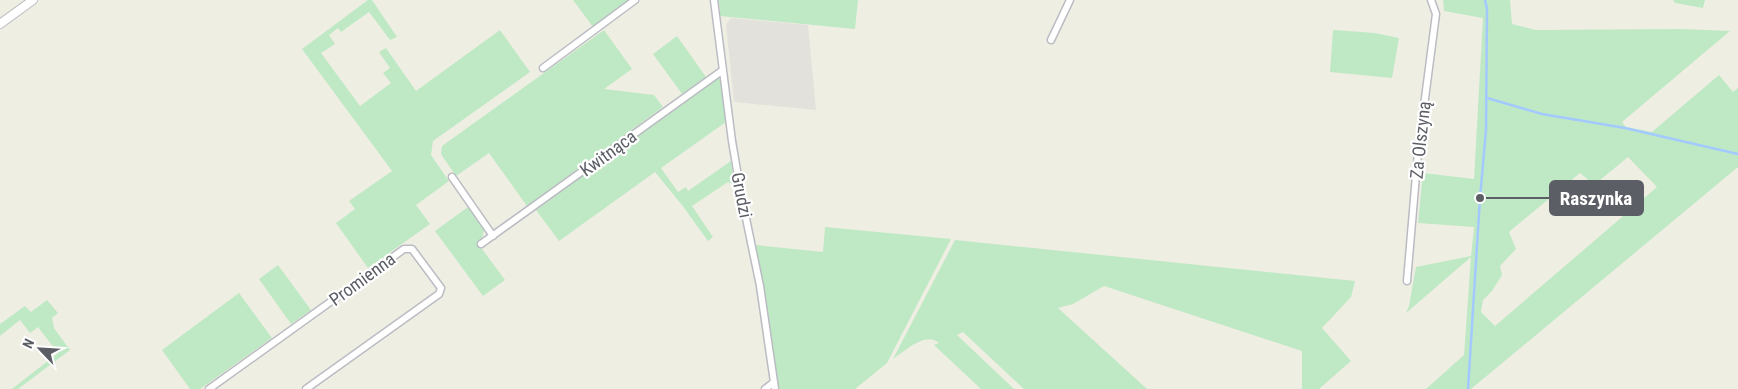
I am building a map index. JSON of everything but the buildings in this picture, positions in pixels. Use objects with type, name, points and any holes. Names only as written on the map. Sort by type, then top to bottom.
[{"type":"street","points":[[0,24],[33,0]]},
{"type":"street","points":[[543,68],[635,0]]},
{"type":"street","name":"Grudzi","points":[[714,0],[733,148],[760,286],[774,386]]},
{"type":"street","points":[[1051,40],[1070,0]]},
{"type":"street","name":"Za Olszyną","points":[[1408,281],[1418,152],[1436,14],[1431,0]]},
{"type":"street","name":"Kwitnąca","points":[[481,244],[723,70]]},
{"type":"street","points":[[452,177],[493,236]]},
{"type":"street","name":"Promienna","points":[[209,389],[404,249],[412,249],[440,288],[439,294],[306,389]]},
{"type":"street","points":[[765,389],[774,386]]},
{"type":"shaded area","points":[[731,18],[808,25],[816,110],[734,102],[726,24]]},
{"type":"green space","points":[[368,0],[372,0],[397,37],[390,40],[369,12],[341,32],[338,28],[329,35],[335,44],[321,53],[360,106],[391,83],[383,73],[390,68],[379,52],[386,48],[416,91],[500,30],[530,72],[433,141],[431,155],[449,181],[416,205],[430,224],[368,268],[336,223],[355,209],[349,201],[392,171],[302,49]]},
{"type":"green space","points":[[573,0],[630,0],[593,27]]},
{"type":"green space","points":[[719,0],[858,0],[855,29],[720,16]]},
{"type":"green space","points":[[1443,0],[1510,0],[1512,24],[1536,30],[1681,29],[1730,31],[1622,122],[1626,127],[1652,132],[1719,75],[1733,92],[1738,88],[1738,167],[1471,389],[1426,389],[1464,355],[1471,257],[1406,313],[1416,267],[1471,256],[1474,227],[1418,223],[1423,173],[1474,179],[1483,18],[1444,11]],"holes":[[[1628,157],[1657,187],[1495,326],[1481,312],[1483,300],[1492,291],[1502,275],[1500,266],[1516,249],[1509,232],[1580,173],[1591,182],[1599,181]]]},
{"type":"green space","points":[[1673,0],[1705,0],[1703,8],[1675,3]]},
{"type":"green space","points":[[604,30],[632,69],[604,89],[654,95],[663,107],[527,206],[489,153],[456,176],[441,154],[442,146]]},
{"type":"green space","points":[[1333,30],[1375,33],[1399,38],[1392,78],[1330,72]]},
{"type":"green space","points":[[677,36],[706,77],[682,94],[653,54]]},
{"type":"green space","points":[[717,77],[721,80],[726,122],[661,168],[678,192],[686,187],[688,191],[731,161],[734,185],[728,182],[692,206],[713,237],[708,241],[655,172],[559,241],[536,210]]},
{"type":"green space","points":[[468,207],[484,230],[482,238],[477,242],[505,280],[483,296],[435,231]]},
{"type":"green space","points":[[825,227],[951,239],[887,363],[855,389],[777,389],[770,325],[756,245],[823,252]]},
{"type":"green space","points":[[955,240],[1355,281],[1351,297],[1322,328],[1351,361],[1319,389],[1302,389],[1302,351],[1104,286],[1073,304],[1058,308],[1147,389],[1024,389],[963,332],[957,335],[1014,389],[981,389],[934,345],[939,343],[934,340],[928,339],[909,347],[893,359]]},
{"type":"green space","points":[[278,265],[311,310],[291,324],[259,279]]},
{"type":"green space","points":[[239,293],[272,338],[200,389],[190,389],[162,350]]},
{"type":"green space","points":[[47,300],[58,313],[52,318],[54,328],[70,350],[18,389],[12,389],[58,353],[38,327],[30,333],[20,320],[0,336],[0,324],[25,306],[31,312]]},
{"type":"waterway","points":[[1468,389],[1486,130],[1487,9],[1485,0]]},
{"type":"waterway","points":[[1487,98],[1542,114],[1625,128],[1738,154]]},
{"type":"place","name":"Raszynka","points":[[1480,198]]}]
